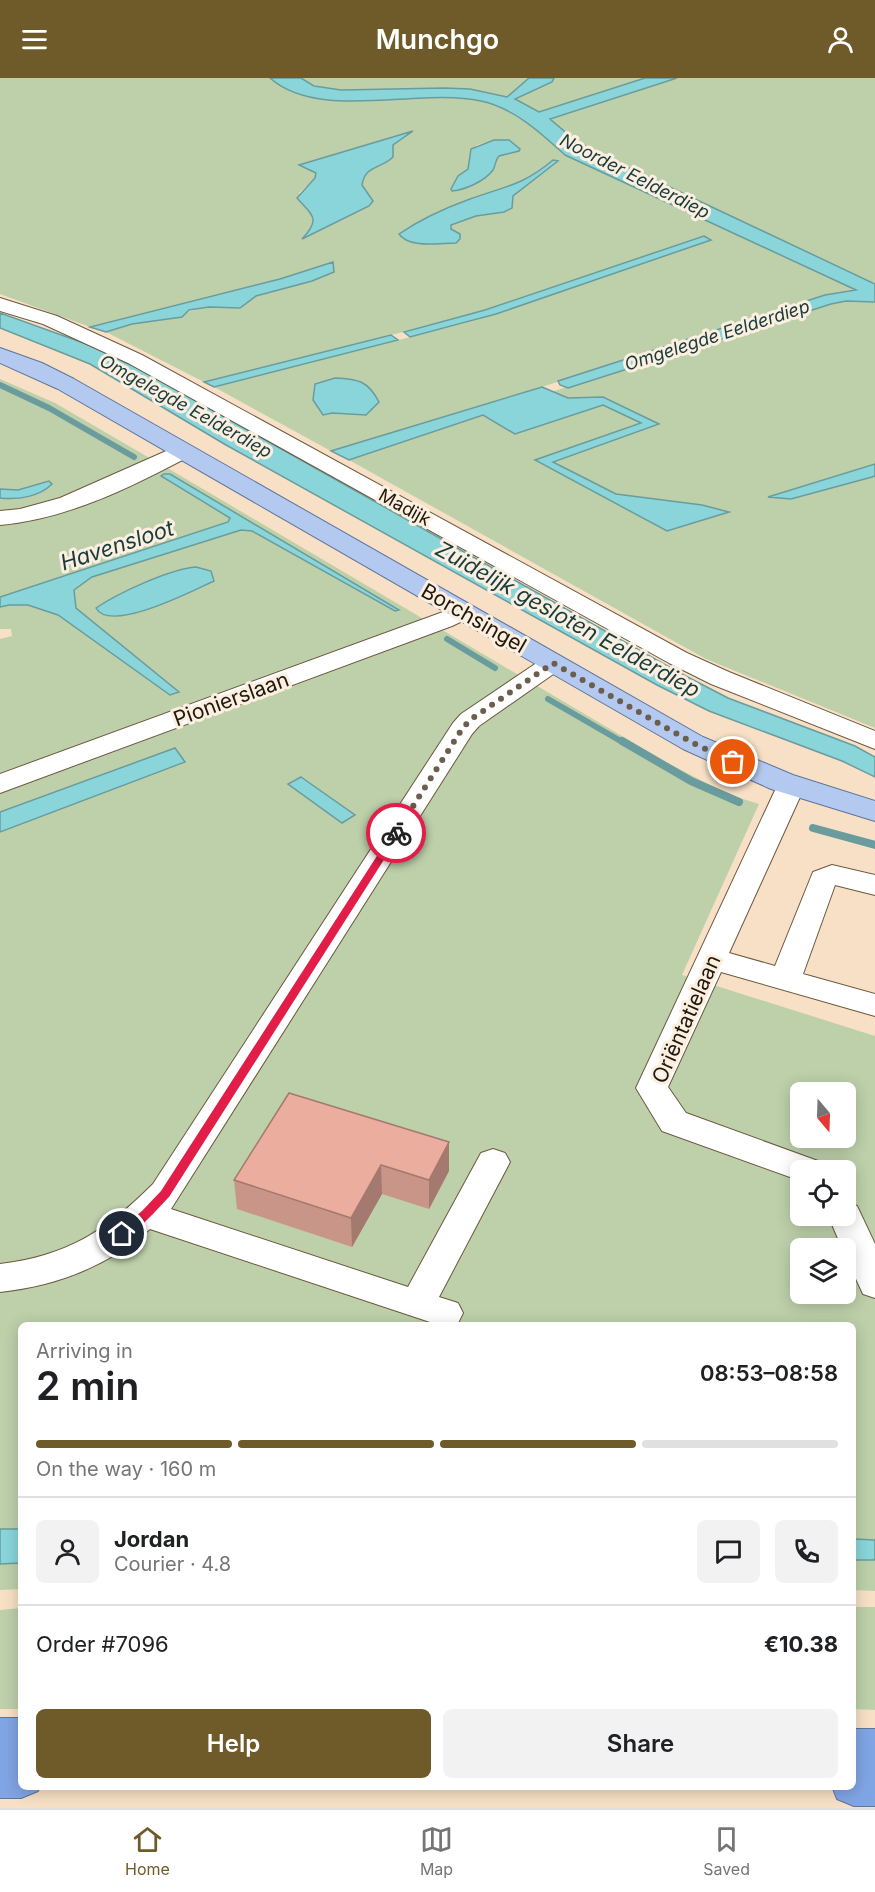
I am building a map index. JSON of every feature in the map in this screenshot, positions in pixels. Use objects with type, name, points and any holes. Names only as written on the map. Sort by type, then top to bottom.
[{"type":"highway","points":[[0,1740],[18,1740]]},
{"type":"highway","points":[[856,1751],[875,1751]]},
{"type":"highway","points":[[0,1775],[18,1775]]},
{"type":"highway","points":[[856,1783],[875,1783]]},
{"type":"main road","name":"Borchsingel","points":[[0,355],[50,374],[86,397],[693,743],[742,767],[791,786],[875,811]]},
{"type":"main road","name":"Borchsingel","points":[[0,366],[86,397]]},
{"type":"street","name":"Madijk","points":[[0,304],[50,320],[135,359],[678,658],[720,678],[875,741]]},
{"type":"street","points":[[0,518],[44,510],[98,491],[183,451]]},
{"type":"street","name":"Pionierslaan","points":[[0,784],[462,612]]},
{"type":"street","points":[[0,1278],[71,1264],[106,1246],[146,1214],[165,1194],[462,729],[470,720],[553,663]]},
{"type":"street","name":"Oriëntatielaan","points":[[790,1164],[674,1122],[652,1088],[776,814],[791,786]]},
{"type":"street","points":[[785,980],[823,879],[832,875],[875,885]]},
{"type":"street","points":[[712,959],[875,1005]]},
{"type":"street","points":[[146,1214],[431,1309],[493,1162]]},
{"type":"street","points":[[851,1226],[875,1284]]},
{"type":"green space","points":[[0,78],[270,78],[291,91],[315,98],[342,101],[456,98],[481,101],[516,115],[565,155],[857,290],[825,295],[542,387],[331,451],[214,387],[474,321],[710,240],[704,236],[463,317],[204,382],[106,332],[209,307],[240,308],[256,296],[312,281],[334,272],[332,263],[280,279],[90,327],[0,294]],"holes":[[[410,132],[392,145],[393,153],[365,174],[362,185],[370,196],[369,206],[303,237],[313,220],[299,193],[315,178],[316,173],[300,164]],[[494,140],[509,140],[519,151],[499,156],[494,169],[451,188],[458,176],[468,169],[470,153],[477,145]],[[553,160],[557,162],[513,196],[504,212],[476,216],[450,226],[451,229],[436,243],[418,244],[412,225],[450,207],[517,185],[535,175]],[[335,378],[366,415],[332,413],[324,415],[322,410],[329,381]]]},
{"type":"green space","points":[[301,78],[529,78],[507,97],[447,88],[339,91],[313,85]]},
{"type":"green space","points":[[554,78],[645,78],[539,112],[514,99],[552,82]]},
{"type":"green space","points":[[677,78],[875,78],[875,284],[625,166],[576,141],[549,119]]},
{"type":"green space","points":[[846,301],[875,302],[875,464],[770,497],[791,499],[875,476],[875,728],[706,659],[349,460],[483,415],[515,434],[603,405],[642,423],[536,460],[667,531],[727,512],[702,505],[616,494],[552,461],[658,424],[603,398],[568,398],[551,392]]},
{"type":"green space","points":[[0,379],[55,403],[153,460],[59,499],[0,513],[0,498],[6,499],[49,481],[18,490],[0,489]]},
{"type":"green space","points":[[164,466],[666,762],[727,794],[759,804],[682,975],[875,1036],[875,1540],[856,1539],[856,1322],[18,1322],[18,1529],[0,1529],[0,832],[185,762],[175,748],[0,812],[0,639],[12,636],[11,629],[0,629],[0,607],[28,605],[58,615],[171,695],[179,692],[76,608],[73,590],[91,577],[241,530],[251,531],[395,611],[161,477],[230,518],[228,522],[0,597],[0,523]],"holes":[[[170,573],[195,590],[138,612],[106,601]]]},
{"type":"green space","points":[[856,1560],[875,1560],[875,1591],[856,1590]]},
{"type":"green space","points":[[18,1563],[18,1589],[0,1590],[0,1564]]},
{"type":"green space","points":[[856,1607],[875,1607],[875,1710],[856,1709]]},
{"type":"green space","points":[[18,1608],[18,1709],[0,1709],[0,1610]]},
{"type":"water","points":[[270,78],[301,78],[314,86],[341,90],[470,89],[507,97],[529,78],[554,78],[552,82],[515,99],[539,112],[645,78],[677,78],[550,119],[576,141],[625,166],[875,284],[875,302],[846,301],[831,304],[568,388],[560,385],[558,381],[825,295],[856,290],[565,155],[526,122],[493,104],[456,98],[342,101],[315,98],[291,91]]},
{"type":"water","points":[[413,131],[393,145],[393,157],[366,174],[362,185],[373,201],[369,206],[302,239],[311,227],[313,218],[297,198],[315,178],[316,173],[299,165]]},
{"type":"water","points":[[494,140],[509,140],[520,149],[499,156],[493,170],[480,181],[469,187],[452,191],[458,176],[468,169],[471,149]]},
{"type":"water","points":[[553,160],[558,161],[513,196],[512,208],[504,212],[476,216],[451,225],[451,229],[460,234],[460,239],[456,243],[410,242],[399,234],[442,210],[523,180]]},
{"type":"water","points":[[704,236],[711,240],[496,314],[410,337],[404,332],[485,310]]},
{"type":"water","points":[[333,262],[334,272],[312,281],[256,296],[240,308],[209,307],[189,310],[182,317],[132,324],[106,332],[90,327],[280,279]]},
{"type":"water","points":[[0,313],[92,346],[137,368],[728,698],[855,746],[875,757],[875,777],[842,761],[709,711],[657,685],[226,445],[90,364],[0,328]]},
{"type":"water","points":[[391,335],[398,340],[214,387],[204,382]]},
{"type":"water","points":[[335,378],[362,382],[367,385],[379,402],[366,415],[332,413],[323,415],[313,400],[315,384]]},
{"type":"water","points":[[542,387],[568,398],[603,397],[659,424],[553,462],[616,494],[702,505],[729,512],[667,531],[535,460],[641,423],[603,405],[515,434],[483,415],[349,460],[331,451]]},
{"type":"water","points":[[875,464],[875,476],[872,477],[791,499],[768,497]]},
{"type":"water","points":[[170,474],[399,610],[395,611],[252,531],[241,530],[92,577],[74,590],[76,608],[179,692],[170,695],[58,615],[28,605],[0,607],[0,597],[228,522],[230,518],[161,476]]},
{"type":"water","points":[[49,481],[52,484],[35,495],[0,498],[0,489],[18,490]]},
{"type":"water","points":[[196,567],[211,571],[214,581],[153,608],[134,613],[118,616],[104,615],[96,608],[144,583],[172,572]]},
{"type":"water","points":[[175,748],[185,762],[0,832],[0,812]]},
{"type":"water","points":[[301,777],[355,815],[342,823],[288,784]]},
{"type":"water","points":[[0,1529],[18,1529],[18,1563],[0,1564]]},
{"type":"water","points":[[856,1539],[875,1540],[875,1560],[856,1560]]},
{"type":"building","points":[[289,1093],[449,1142],[429,1180],[381,1165],[351,1218],[234,1180]]},
{"type":"waterway","points":[[0,385],[49,408],[134,457]]},
{"type":"waterway","points":[[447,639],[495,668]]},
{"type":"waterway","points":[[548,699],[624,743]]},
{"type":"waterway","points":[[622,741],[691,781],[739,802]]},
{"type":"waterway","points":[[813,828],[875,845]]},
{"type":"way so far","points":[[396,833],[470,720],[553,663],[693,743],[733,762]]},
{"type":"route","points":[[122,1234],[138,1222],[165,1194],[396,833]]},
{"type":"water label","name":"Noorder Eelderdiep","points":[[635,176]]},
{"type":"water label","name":"Omgelegde Eelderdiep","points":[[717,335]]},
{"type":"water label","name":"Omgelegde Eelderdiep","points":[[186,406]]},
{"type":"water label","name":"Havensloot","points":[[117,545]]},
{"type":"water label","name":"Zuidelijk gesloten Eelderdiep","points":[[568,619]]}]
